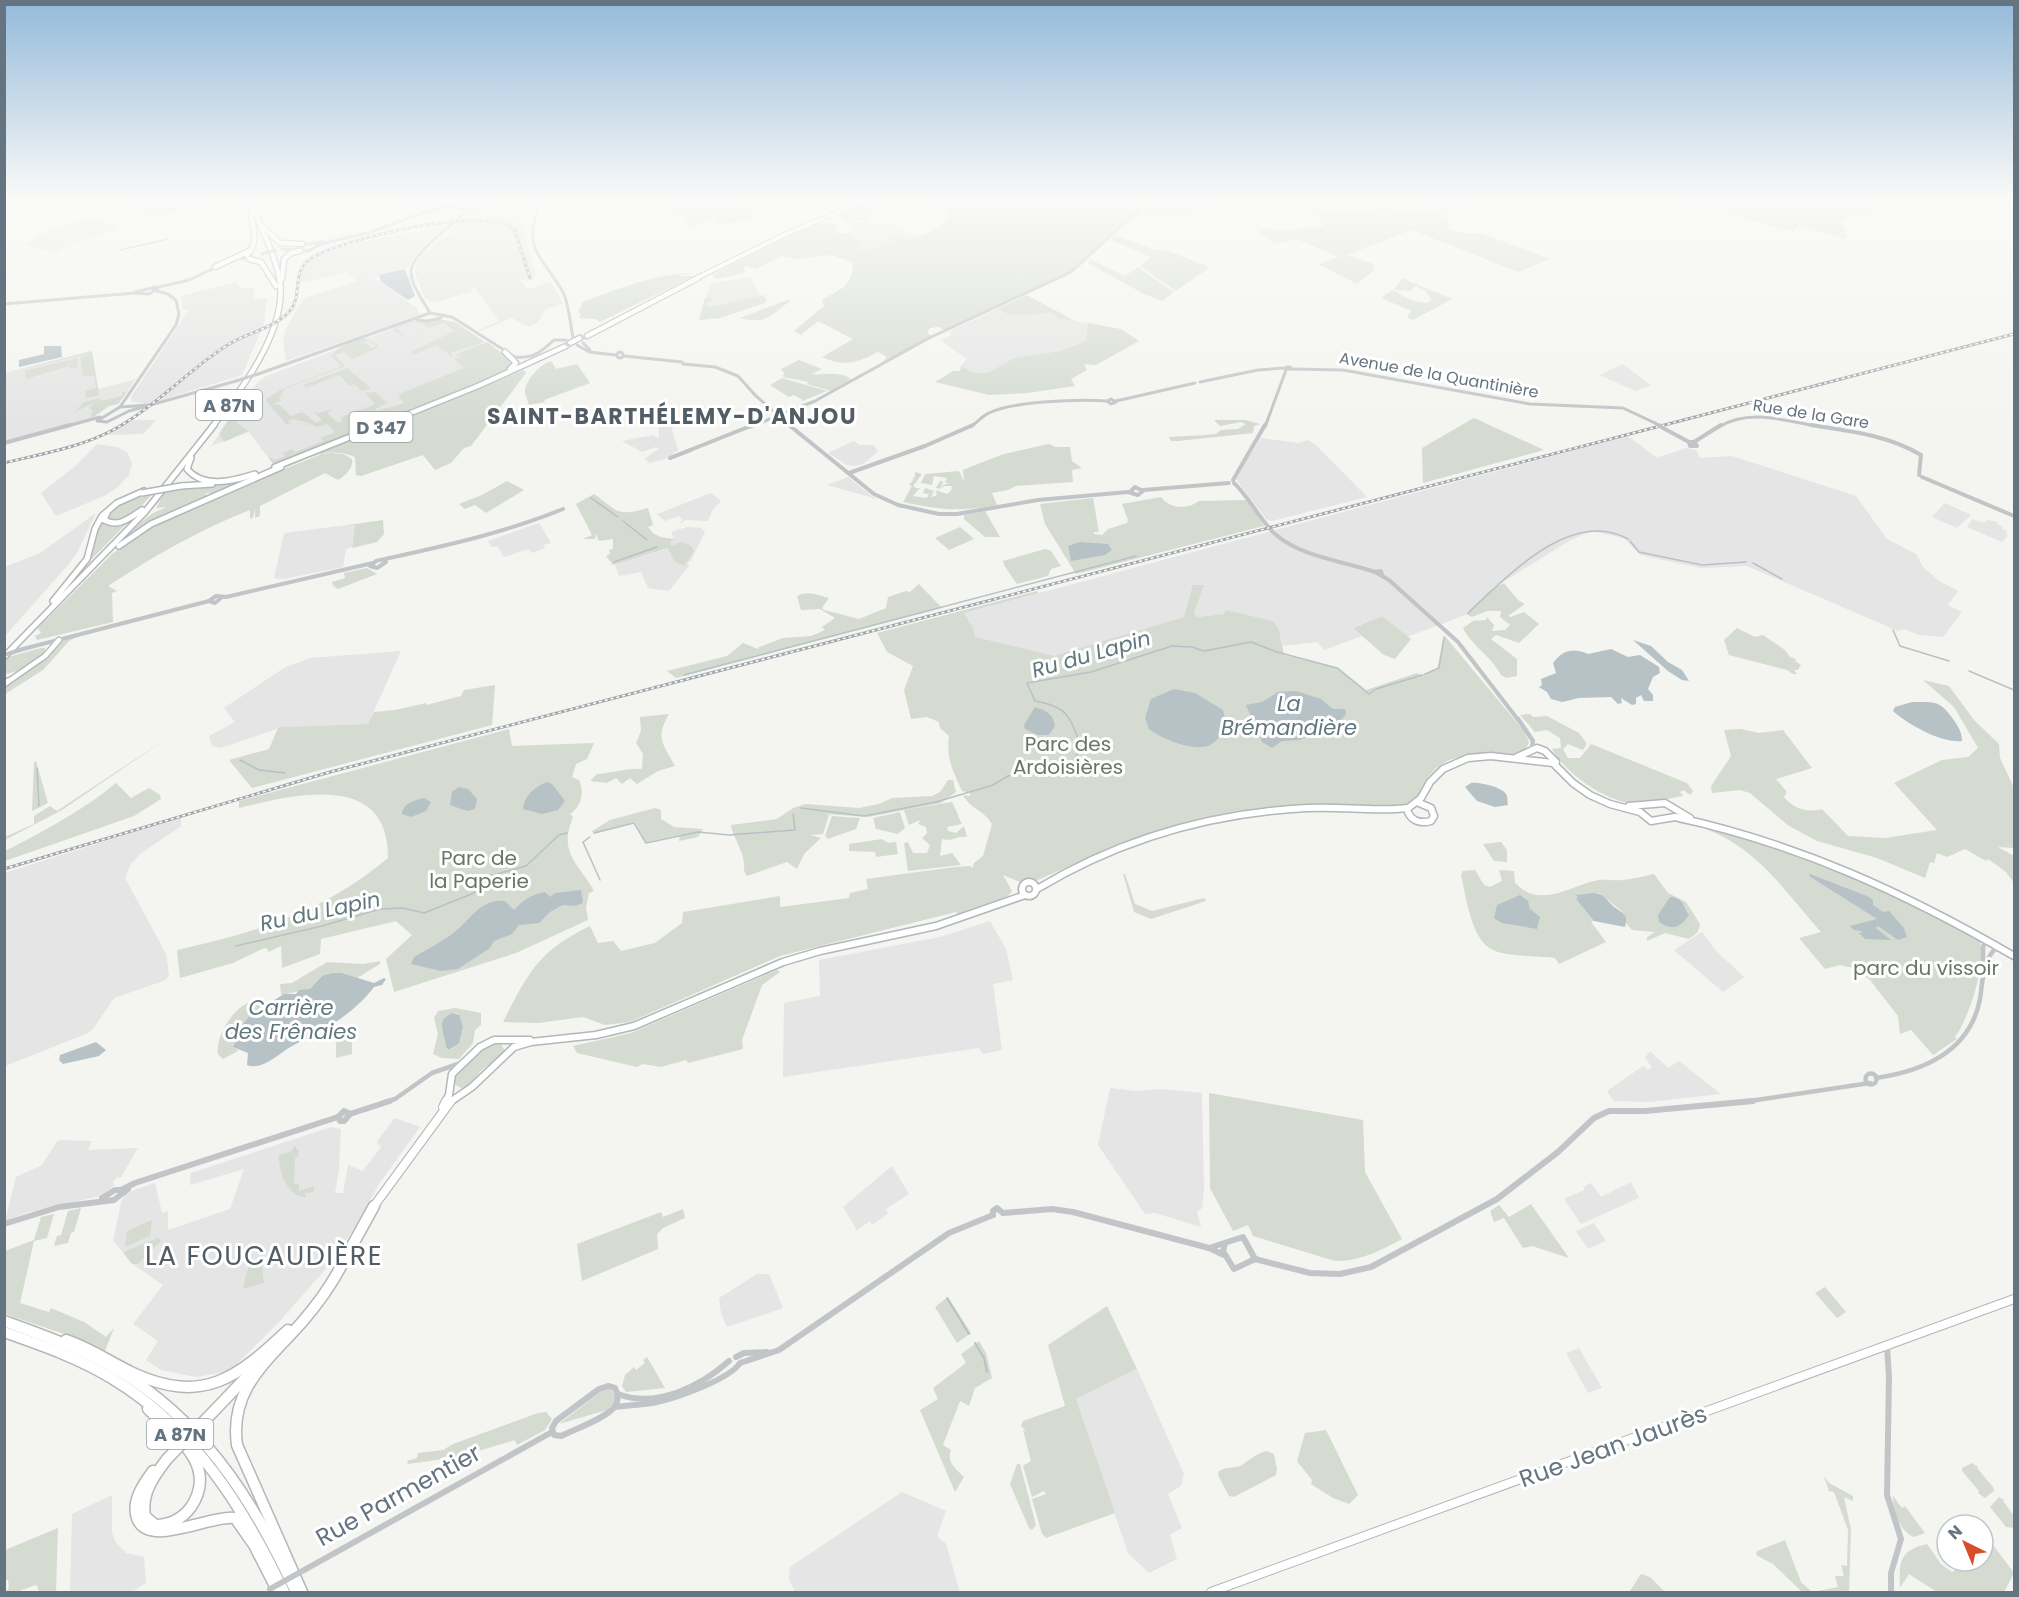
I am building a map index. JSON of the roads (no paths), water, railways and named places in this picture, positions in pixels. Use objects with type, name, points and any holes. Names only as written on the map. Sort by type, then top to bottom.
[{"type":"highway","points":[[270,275],[278,285]]},
{"type":"highway","name":"A 87N","points":[[4,655],[142,510],[249,372],[270,328],[278,285],[275,275]]},
{"type":"highway","name":"A 87N","points":[[4,655],[145,512],[247,381],[266,348],[277,315],[276,275]]},
{"type":"highway","points":[[278,285],[280,275]]},
{"type":"highway","name":"D 347","points":[[278,467],[445,399],[583,338],[698,278]]},
{"type":"highway","name":"D 347","points":[[583,338],[666,294]]},
{"type":"highway","points":[[445,399],[569,344]]},
{"type":"highway","name":"D 347","points":[[278,467],[480,386],[569,344]]},
{"type":"highway","points":[[493,378],[516,364],[505,352]]},
{"type":"highway","points":[[199,443],[189,462],[188,469],[199,479],[232,480],[278,467]]},
{"type":"highway","points":[[53,601],[87,559],[95,529],[102,516],[121,501],[143,492],[182,485],[232,482],[278,467]]},
{"type":"highway","points":[[85,575],[141,530],[278,467]]},
{"type":"highway","points":[[142,510],[120,523],[110,524],[104,519],[112,508],[143,492]]},
{"type":"highway","points":[[302,1593],[237,1445],[235,1420],[240,1402],[251,1380],[323,1296],[340,1270],[372,1206]]},
{"type":"highway","points":[[212,1411],[325,1288],[372,1206]]},
{"type":"highway","points":[[278,1593],[254,1545],[235,1518],[217,1516],[163,1532],[151,1532],[142,1527],[136,1514],[138,1496],[150,1475],[297,1324],[325,1288],[348,1252]]},
{"type":"highway","points":[[4,1321],[78,1344],[102,1364],[159,1384],[183,1388],[208,1386],[234,1376],[288,1330]]},
{"type":"highway","name":"A 87N","points":[[4,1332],[62,1353],[102,1364],[134,1380],[167,1406],[189,1426],[226,1469],[254,1510],[283,1561],[296,1593]]},
{"type":"highway","name":"A 87N","points":[[102,1364],[181,1434],[217,1476],[266,1553],[284,1593]]},
{"type":"highway","points":[[132,1392],[186,1449],[202,1475],[201,1488],[189,1509],[175,1521],[155,1525],[145,1516],[144,1501],[153,1478],[166,1458]]},
{"type":"main road","name":"D 347","points":[[666,294],[704,275]]},
{"type":"main road","points":[[698,278],[705,275]]},
{"type":"main road","points":[[6,683],[45,656],[59,640]]},
{"type":"main road","points":[[1531,750],[1536,760]]},
{"type":"main road","points":[[1508,758],[1521,757],[1531,750],[1543,750],[1546,758],[1593,794],[1622,805],[1642,809],[1667,804],[1675,814],[1768,840],[1863,876],[2014,955]]},
{"type":"main road","points":[[1023,892],[1025,884],[1036,886],[1132,843],[1219,818],[1292,809],[1408,808],[1417,802],[1438,772],[1461,760],[1485,756],[1536,760],[1546,758]]},
{"type":"main road","points":[[1427,789],[1428,806]]},
{"type":"main road","points":[[1385,809],[1409,816],[1418,822],[1431,821],[1434,813],[1428,806],[1417,802]]},
{"type":"main road","points":[[1408,808],[1409,816]]},
{"type":"main road","points":[[1642,809],[1643,817],[1651,821],[1675,814]]},
{"type":"main road","points":[[372,1206],[452,1100],[519,1045],[597,1035],[634,1026],[674,1011],[783,962],[828,949],[921,930],[974,914],[1023,892],[1034,895],[1036,886]]},
{"type":"main road","points":[[372,1206],[442,1108],[449,1095],[450,1081],[456,1069],[486,1044],[499,1040],[554,1040]]},
{"type":"main road","points":[[499,1040],[506,1044],[507,1053]]},
{"type":"main road","points":[[450,1081],[456,1089],[466,1090]]},
{"type":"main road","name":"Rue Jean Jaurès","points":[[1211,1593],[2014,1299]]},
{"type":"street","points":[[4,303],[140,292],[142,295],[201,275]]},
{"type":"street","points":[[411,275],[424,306],[435,318]]},
{"type":"street","points":[[551,275],[564,294],[573,336],[569,344]]},
{"type":"street","points":[[666,461],[815,401],[932,336],[1066,275]]},
{"type":"street","points":[[99,420],[120,407],[176,325],[179,308],[177,300],[171,295],[152,290]]},
{"type":"street","points":[[422,317],[424,306]]},
{"type":"street","points":[[4,442],[80,423],[99,420],[110,422],[129,411],[283,366],[430,313]]},
{"type":"street","points":[[422,317],[455,319],[515,357],[530,358],[542,353],[554,340],[585,351],[616,355],[622,353],[624,356],[722,369],[736,375],[807,441],[878,496],[898,505],[949,514],[1048,499],[1130,492],[1138,495],[1143,490]]},
{"type":"street","points":[[573,336],[583,338],[588,349],[601,353]]},
{"type":"street","name":"Avenue de la Quantinière","points":[[849,473],[893,459],[961,432],[975,426],[989,415],[1010,407],[1079,399],[1107,401],[1110,404],[1197,382],[1255,371],[1285,369],[1288,366],[1292,369],[1343,370],[1532,404],[1618,410],[1624,413],[1628,411]]},
{"type":"street","points":[[1232,482],[1264,429],[1285,369]]},
{"type":"street","points":[[126,399],[130,406],[129,411]]},
{"type":"street","points":[[120,407],[150,405]]},
{"type":"street","name":"Rue de la Gare","points":[[1628,411],[1691,442],[1731,419],[1748,416],[1852,431],[1896,442],[1915,449],[1921,455],[1920,476],[2014,516]]},
{"type":"street","points":[[1130,492],[1135,487],[1143,490],[1232,482]]},
{"type":"street","points":[[1232,482],[1249,499],[1272,532],[1292,544],[1375,572],[1381,571],[1382,575],[1458,642],[1543,750]]},
{"type":"street","points":[[23,650],[209,601],[215,603],[221,598],[355,567],[372,565],[377,568],[382,562],[475,540],[522,526],[556,512]]},
{"type":"street","points":[[4,655],[92,630]]},
{"type":"street","points":[[1518,717],[1532,737],[1531,750]]},
{"type":"street","points":[[1984,968],[1983,947],[1986,940]]},
{"type":"street","points":[[1868,1081],[1865,1075],[1868,1074],[1876,1078],[1933,1063],[1959,1043],[1969,1031],[1977,1012],[1987,958],[1998,946]]},
{"type":"street","points":[[4,1224],[109,1197],[116,1200],[121,1192],[151,1178],[338,1118],[340,1121],[345,1121],[350,1114],[395,1100],[437,1071],[465,1061]]},
{"type":"street","points":[[437,1071],[447,1072],[450,1081]]},
{"type":"street","points":[[1225,1244],[1224,1255],[1235,1269],[1255,1259],[1310,1274],[1340,1274],[1371,1267],[1497,1199],[1551,1158],[1594,1118],[1604,1112],[1732,1104],[1850,1087],[1868,1081],[1876,1083],[1876,1078]]},
{"type":"street","points":[[730,1365],[737,1368],[738,1360],[779,1350],[950,1233],[993,1215],[998,1218],[1003,1213],[1052,1209],[1073,1212],[1209,1248],[1224,1255]]},
{"type":"street","points":[[1209,1248],[1243,1237],[1255,1259]]},
{"type":"street","points":[[1887,1346],[1889,1377],[1887,1495],[1901,1539],[1891,1573],[1891,1593]]},
{"type":"street","points":[[730,1365],[715,1380],[680,1395],[656,1402],[615,1407],[608,1413],[561,1436],[556,1437],[552,1432],[555,1422],[602,1387],[613,1387],[618,1394],[631,1399],[667,1394],[710,1377],[730,1365]]},
{"type":"street","points":[[615,1407],[618,1394]]},
{"type":"street","name":"Rue Parmentier","points":[[264,1593],[552,1432]]},
{"type":"water","points":[[379,275],[407,275],[415,296],[408,300],[381,282]]},
{"type":"water","points":[[44,346],[61,346],[62,357],[19,367],[19,360],[44,354]]},
{"type":"water","points":[[1080,542],[1108,544],[1112,550],[1105,555],[1071,561],[1068,546]]},
{"type":"water","points":[[1633,640],[1651,646],[1668,662],[1682,670],[1689,681],[1682,680],[1668,671]]},
{"type":"water","points":[[1611,649],[1628,657],[1640,655],[1659,667],[1660,673],[1653,677],[1648,689],[1653,695],[1653,701],[1644,701],[1641,695],[1636,698],[1636,704],[1632,705],[1621,698],[1622,703],[1618,704],[1611,697],[1579,698],[1562,702],[1551,699],[1547,692],[1539,687],[1542,685],[1541,679],[1556,673],[1553,663],[1565,652],[1578,651],[1588,654]]},
{"type":"water","points":[[1174,689],[1195,693],[1223,710],[1227,726],[1214,743],[1194,747],[1161,737],[1149,729],[1145,718],[1151,699]]},
{"type":"water","name":"La Brémandière","points":[[1296,691],[1321,699],[1333,709],[1345,709],[1346,714],[1342,719],[1300,740],[1282,741],[1272,748],[1262,742],[1246,705],[1262,702],[1278,692]]},
{"type":"water","points":[[1912,702],[1931,702],[1944,708],[1958,727],[1962,741],[1945,739],[1926,732],[1893,711],[1895,707]]},
{"type":"water","points":[[1035,707],[1046,711],[1053,718],[1055,726],[1049,735],[1037,735],[1025,729],[1024,725]]},
{"type":"water","points":[[548,782],[565,801],[558,810],[542,814],[523,809],[531,792]]},
{"type":"water","points":[[1471,783],[1485,784],[1501,790],[1507,796],[1508,805],[1495,807],[1477,801],[1465,787]]},
{"type":"water","points":[[459,787],[468,789],[477,799],[475,809],[467,811],[450,805],[452,792]]},
{"type":"water","points":[[424,798],[431,802],[426,811],[411,817],[402,814],[407,805]]},
{"type":"water","points":[[1810,874],[1867,896],[1873,900],[1873,905],[1883,912],[1889,911],[1904,928],[1907,937],[1898,940],[1878,926],[1876,928],[1891,940],[1865,939],[1859,933],[1863,932],[1854,930],[1850,926],[1877,919],[1809,876]]},
{"type":"water","points":[[581,890],[583,903],[575,906],[563,905],[550,912],[539,923],[519,925],[512,934],[494,941],[490,948],[458,969],[441,971],[411,964],[414,957],[451,935],[475,912],[489,903],[505,901],[514,910],[528,898],[540,893],[545,892],[550,897],[555,893]]},
{"type":"water","points":[[1594,893],[1602,895],[1625,915],[1625,927],[1594,921],[1576,899],[1578,898],[1576,895]]},
{"type":"water","points":[[1520,895],[1528,901],[1530,909],[1540,917],[1537,929],[1502,923],[1494,918],[1497,905]]},
{"type":"water","points":[[1670,897],[1678,899],[1689,915],[1676,927],[1668,927],[1659,922],[1658,915]]},
{"type":"water","name":"Carrière des Frênaies","points":[[342,973],[374,983],[386,979],[382,985],[374,987],[346,1014],[315,1034],[259,1066],[247,1065],[248,1053],[233,1047],[240,1026],[253,1013],[284,994],[296,994],[299,990],[310,989],[322,976]]},
{"type":"water","points":[[453,1013],[459,1015],[463,1026],[459,1043],[449,1050],[446,1047],[442,1022]]},
{"type":"water","points":[[96,1042],[106,1050],[99,1056],[63,1064],[59,1060],[60,1055]]},
{"type":"waterway","points":[[591,498],[618,517]]},
{"type":"waterway","points":[[623,521],[647,540]]},
{"type":"waterway","name":"Ru du Lapin","points":[[1468,613],[1521,565],[1563,539],[1584,532],[1606,532],[1628,539]]},
{"type":"waterway","name":"Ru du Lapin","points":[[1630,541],[1639,552],[1702,565],[1746,562]]},
{"type":"waterway","points":[[614,562],[657,547]]},
{"type":"waterway","points":[[684,675],[1136,556]]},
{"type":"waterway","name":"Ru du Lapin","points":[[1753,563],[1782,579]]},
{"type":"waterway","name":"Ru du Lapin","points":[[1893,630],[1900,646],[1949,661]]},
{"type":"waterway","name":"Ru du Lapin","points":[[1425,674],[1439,668],[1444,638]]},
{"type":"waterway","name":"Ru du Lapin","points":[[801,808],[864,816],[936,802],[993,785],[1008,776],[1059,764],[1071,765],[1081,747],[1071,721],[1062,710],[1055,706],[1035,701],[1027,683],[1091,672],[1172,646],[1192,647],[1204,651],[1251,642],[1277,652],[1337,668],[1369,694],[1376,689],[1422,675]]},
{"type":"waterway","name":"Ru du Lapin","points":[[1969,671],[2014,690]]},
{"type":"waterway","points":[[240,760],[259,770],[285,773]]},
{"type":"waterway","points":[[37,768],[39,806]]},
{"type":"waterway","name":"Ru du Lapin","points":[[594,833],[634,823],[646,843],[698,832],[729,835],[795,830],[793,814]]},
{"type":"waterway","name":"Ru du Lapin","points":[[236,946],[322,926],[380,909],[403,908],[424,913],[474,893],[486,877],[526,866],[559,835],[567,833]]},
{"type":"waterway","points":[[590,837],[583,842],[600,880]]},
{"type":"waterway","points":[[947,1298],[969,1334]]},
{"type":"waterway","points":[[975,1343],[984,1358],[987,1372]]},
{"type":"railway","points":[[4,463],[87,441],[128,421],[226,346],[282,318],[289,312],[296,299],[299,275]]},
{"type":"railway","points":[[4,869],[330,772],[2014,334]]},
{"type":"district","name":"SAINT-BARTHÉLEMY-D'ANJOU","points":[[672,416]]},
{"type":"district","name":"LA FOUCAUDIÈRE","points":[[264,1255]]},
{"type":"park label","name":"Parc des Ardoisières","points":[[1068,756]]},
{"type":"park label","name":"Parc de la Paperie","points":[[479,870]]},
{"type":"park label","name":"parc du vissoir","points":[[1926,968]]}]
